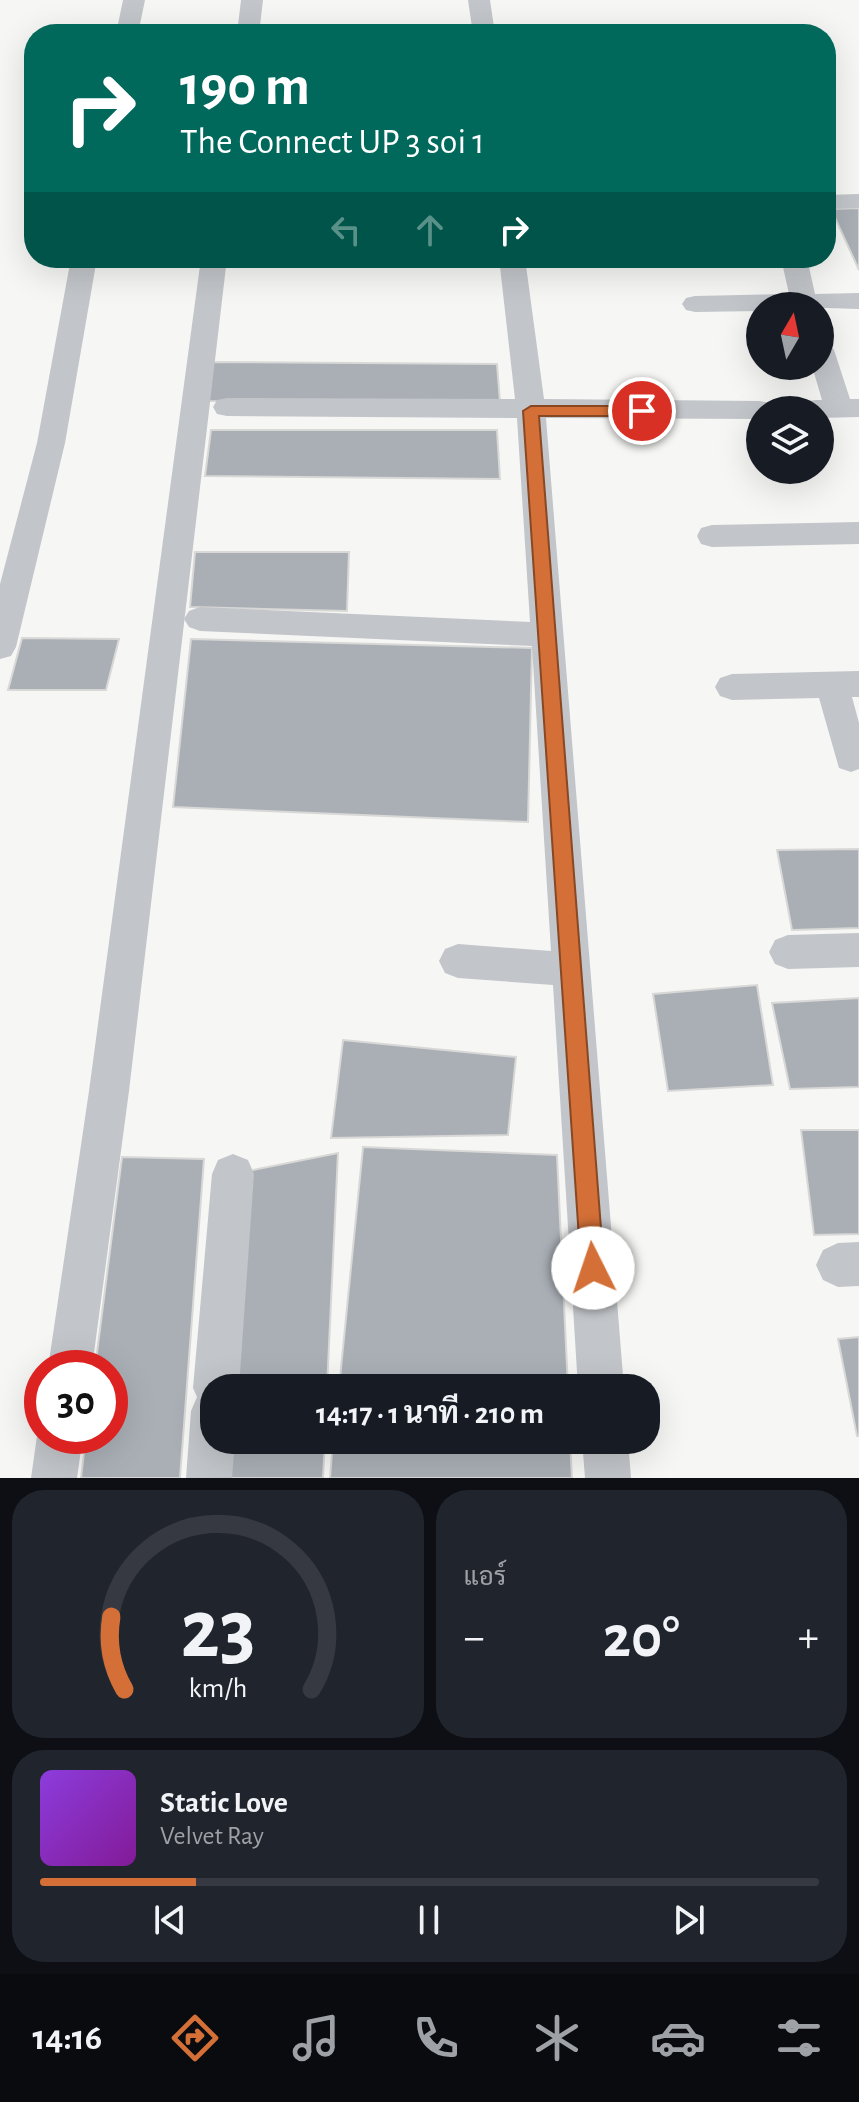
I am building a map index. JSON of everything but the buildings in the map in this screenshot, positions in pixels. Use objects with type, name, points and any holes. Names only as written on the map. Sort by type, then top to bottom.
[{"type":"street","points":[[129,24],[134,0]]},
{"type":"street","points":[[249,24],[252,0]]},
{"type":"street","points":[[479,0],[483,24]]},
{"type":"street","points":[[836,202],[859,201]]},
{"type":"street","points":[[0,647],[51,443],[82,268]]},
{"type":"street","points":[[73,1350],[98,1186],[182,487],[213,268]]},
{"type":"street","points":[[513,268],[531,411],[600,1374]]},
{"type":"street","points":[[796,268],[802,292]]},
{"type":"street","points":[[834,302],[859,301]]},
{"type":"street","points":[[695,304],[746,304]]},
{"type":"street","points":[[834,378],[850,409]]},
{"type":"street","points":[[227,407],[746,410]]},
{"type":"street","points":[[712,536],[859,533]]},
{"type":"street","points":[[200,619],[548,635]]},
{"type":"street","points":[[732,687],[845,684],[851,758]]},
{"type":"street","points":[[788,952],[859,950]]},
{"type":"street","points":[[458,961],[571,969]]},
{"type":"street","points":[[217,1374],[233,1174]]},
{"type":"street","points":[[54,1478],[57,1454]]},
{"type":"street","points":[[209,1478],[211,1454]]},
{"type":"street","points":[[606,1454],[608,1478]]},
{"type":"route","points":[[593,1268],[531,411],[642,411]]}]
